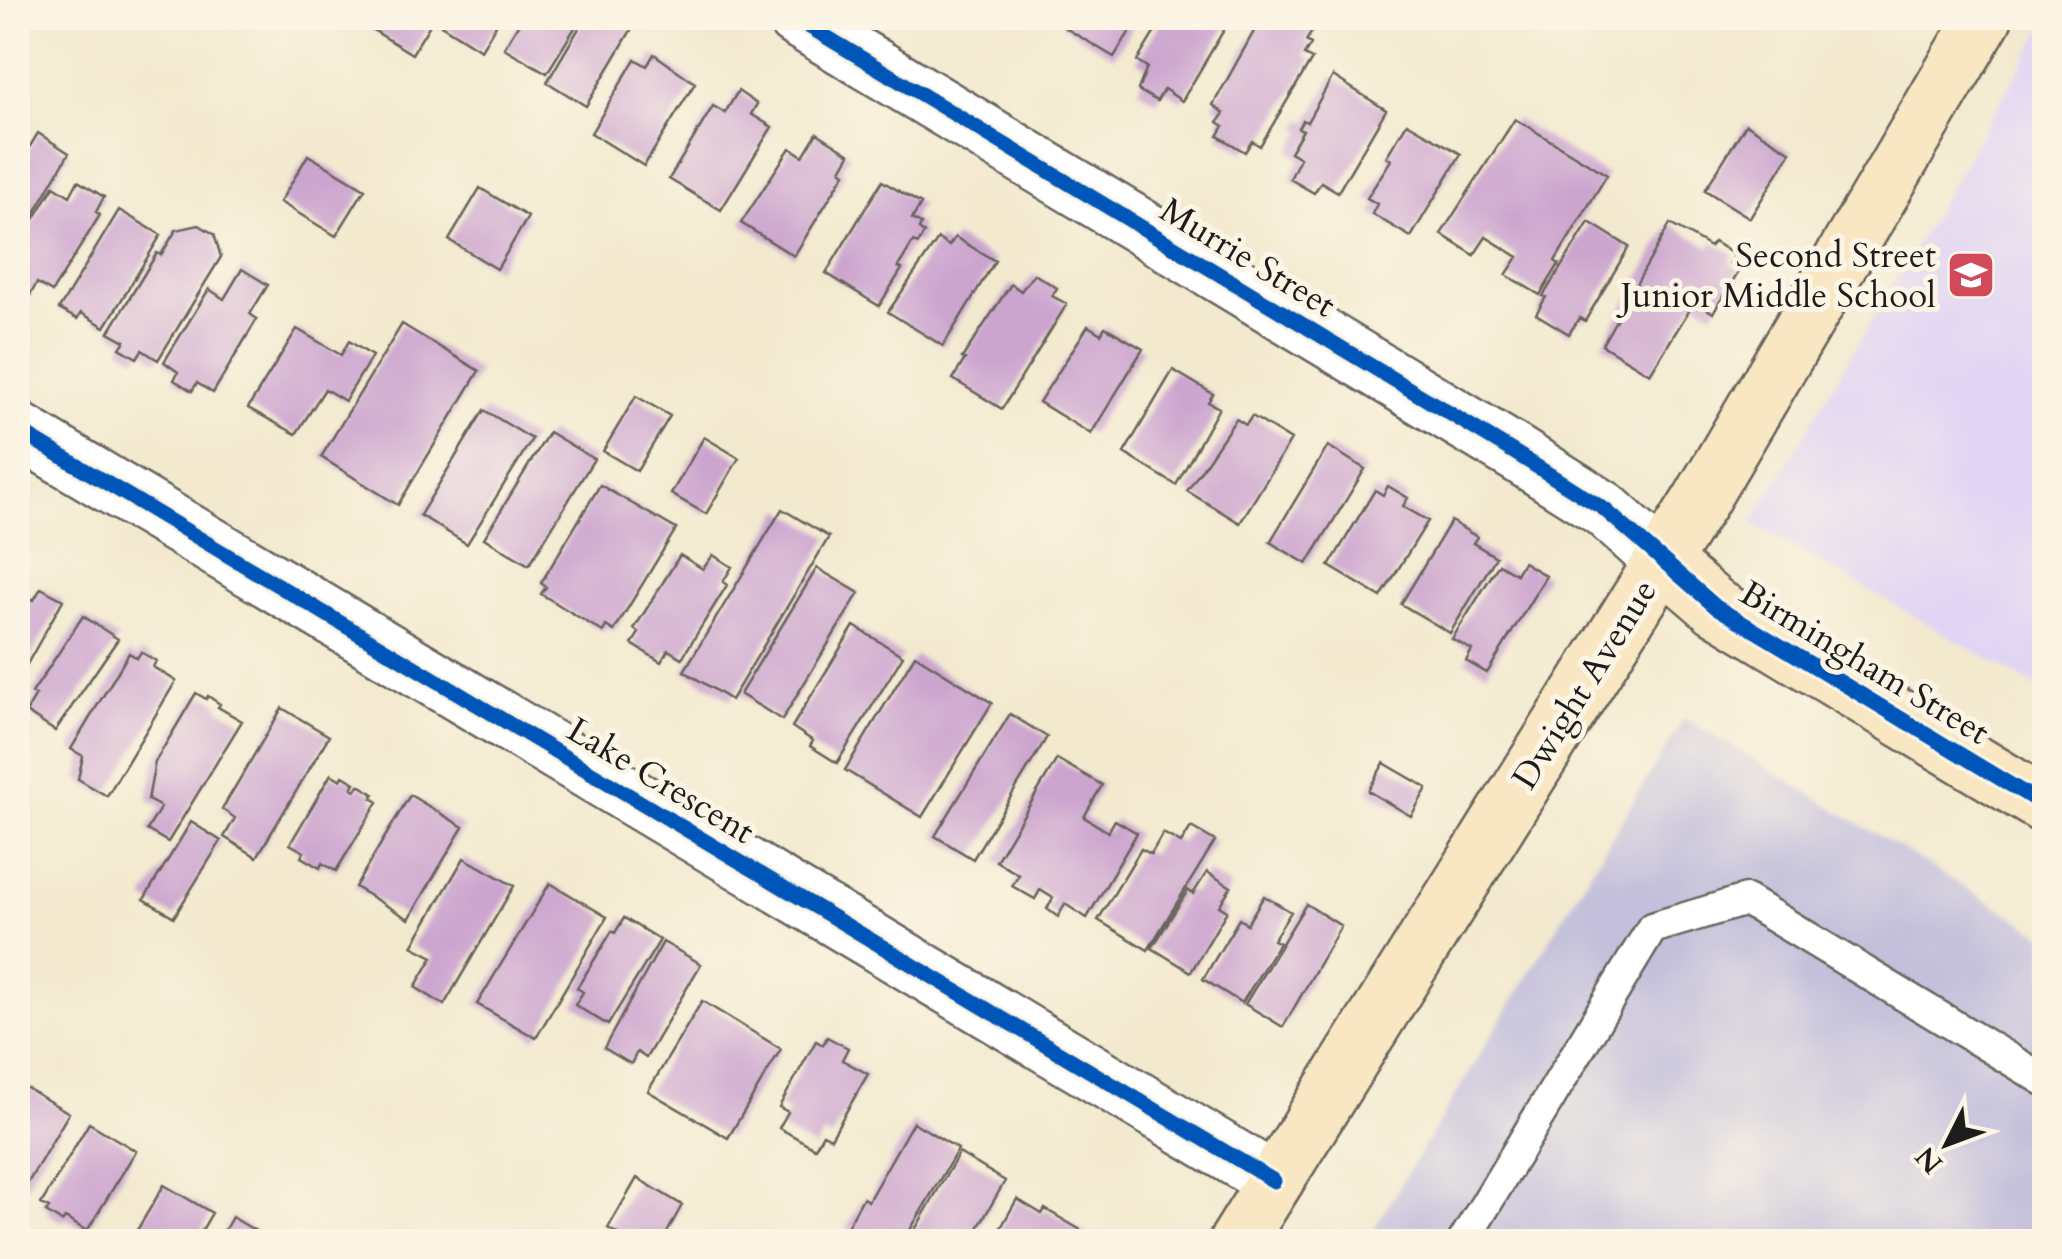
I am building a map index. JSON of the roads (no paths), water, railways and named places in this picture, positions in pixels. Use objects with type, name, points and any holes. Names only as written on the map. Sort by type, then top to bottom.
[{"type":"street","name":"Murrie Street","points":[[794,18],[1517,454],[1604,509],[1662,561]]},
{"type":"street","name":"Dwight Avenue","points":[[1237,1242],[1662,561],[1984,18]]},
{"type":"street","name":"Lake Crescent","points":[[18,430],[1274,1181]]},
{"type":"street","name":"Birmingham Street","points":[[1662,561],[1716,607],[2044,805]]},
{"type":"lane","points":[[1463,1242],[1652,928],[1746,900],[2044,1080]]},
{"type":"place","name":"Second Street Junior Middle School","points":[[1971,275]]}]
